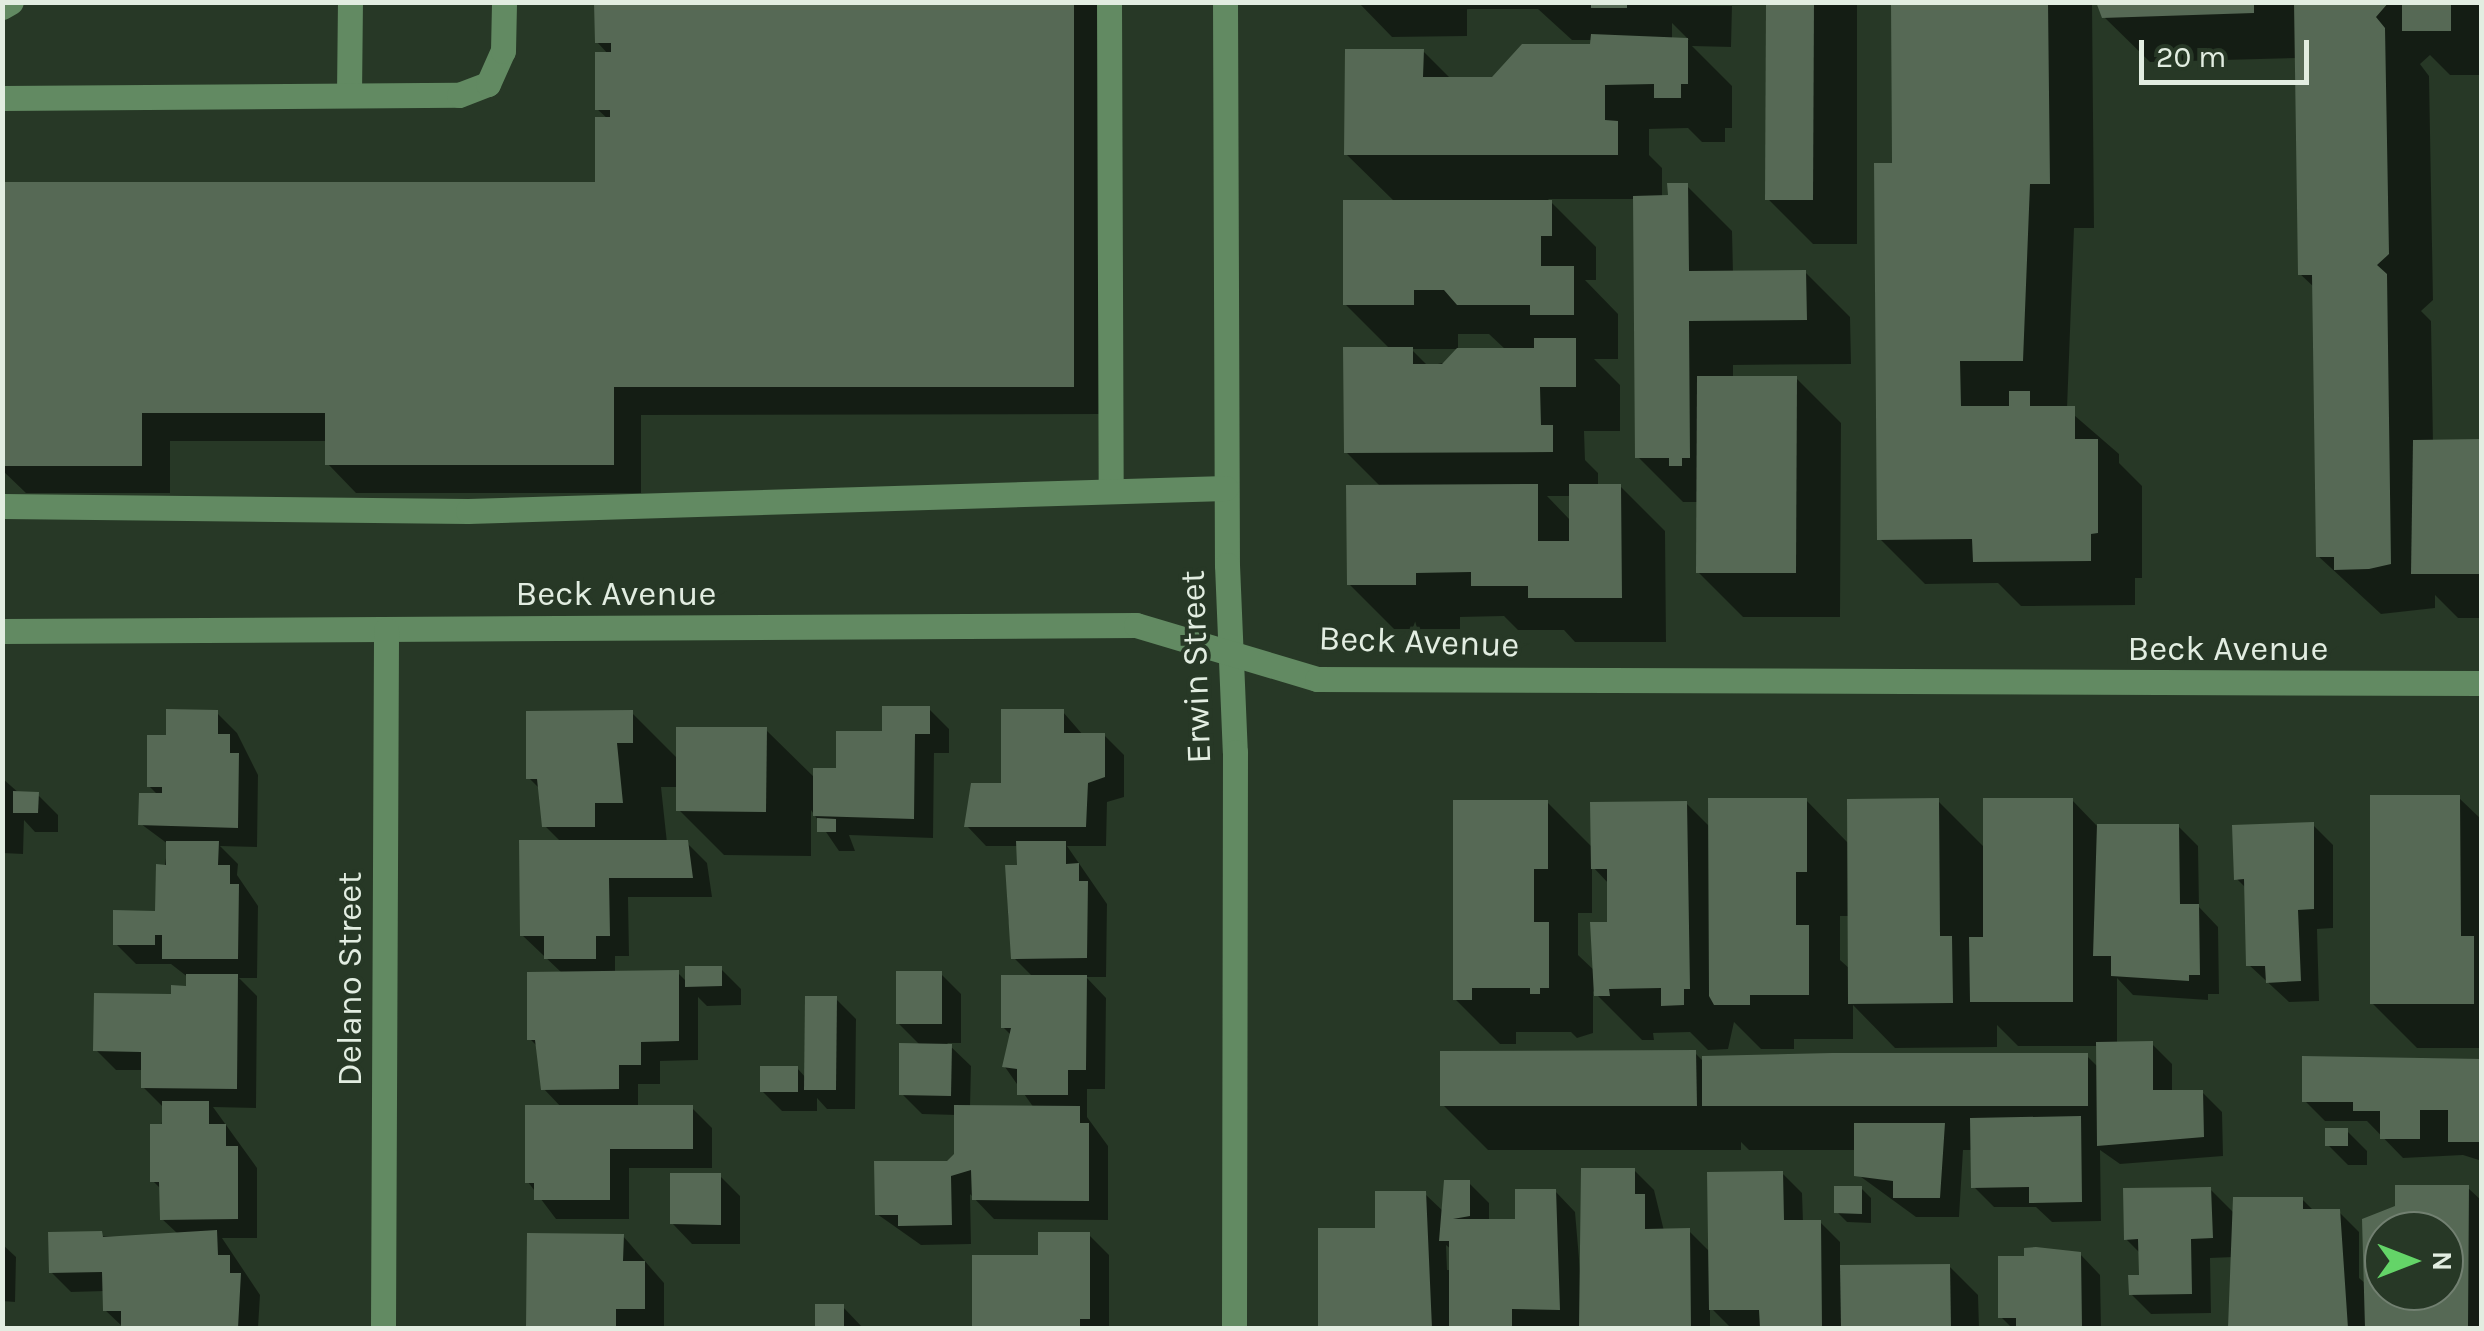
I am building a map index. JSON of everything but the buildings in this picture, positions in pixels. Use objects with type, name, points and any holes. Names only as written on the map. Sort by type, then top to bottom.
[{"type":"street","points":[[2,7],[10,2]]},
{"type":"street","points":[[349,95],[350,2]]},
{"type":"street","points":[[2,98],[459,95],[488,84],[502,51],[504,2]]},
{"type":"street","points":[[1109,2],[1111,488]]},
{"type":"street","name":"Erwin Street","points":[[1226,2],[1234,1328]]},
{"type":"street","points":[[2,506],[468,511],[1111,488],[1226,488]]},
{"type":"street","name":"Beck Avenue","points":[[2,631],[1136,625],[1317,679],[2482,683]]},
{"type":"street","name":"Delano Street","points":[[383,1328],[386,630]]}]
